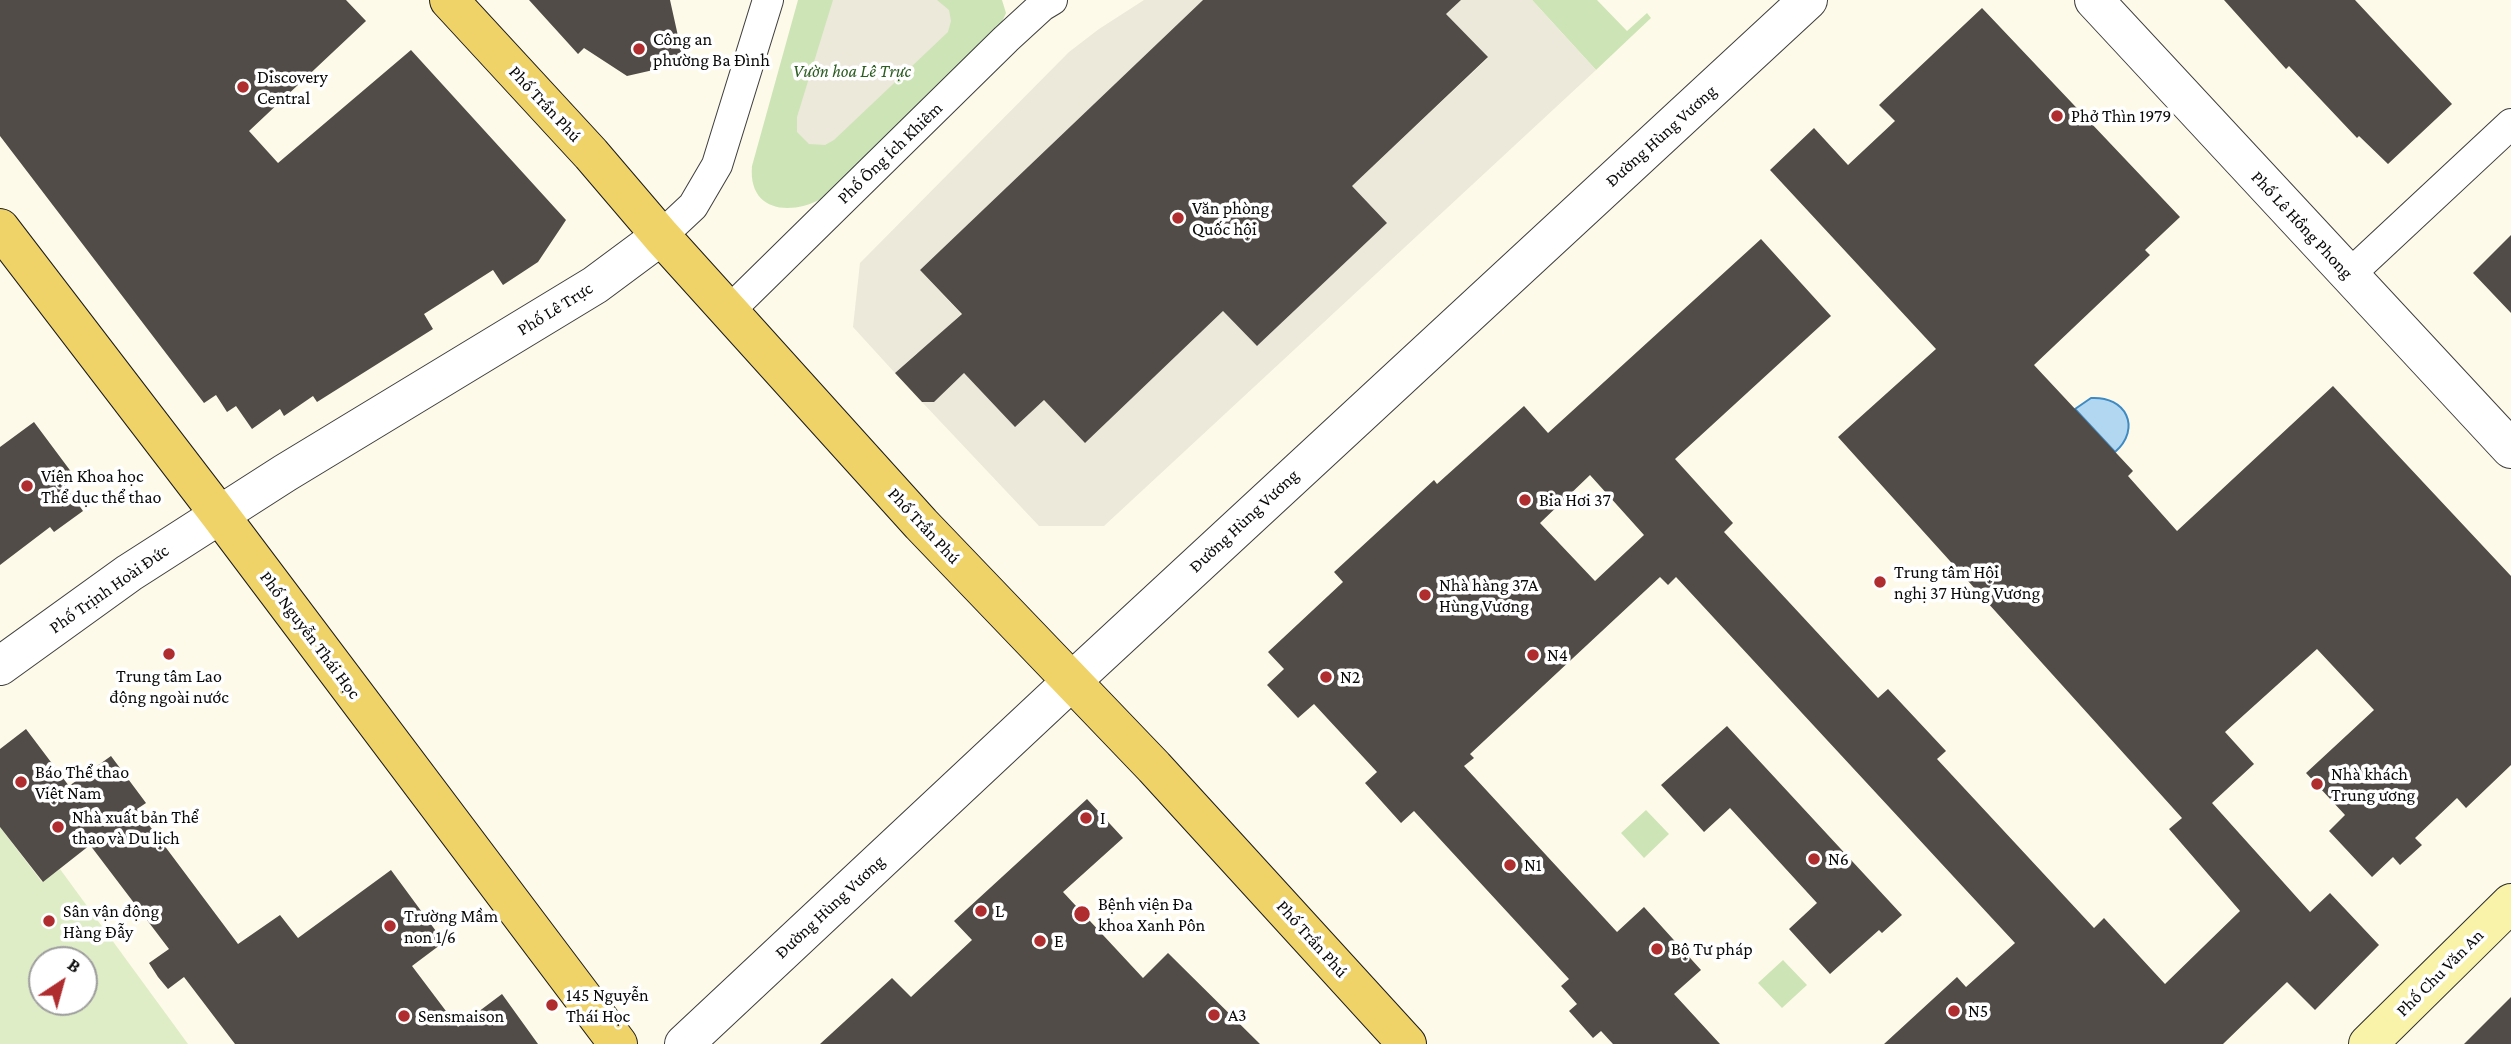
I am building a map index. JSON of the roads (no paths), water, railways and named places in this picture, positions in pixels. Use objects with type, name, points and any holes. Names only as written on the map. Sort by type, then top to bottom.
[{"type":"main road","name":"Phố Trần Phú","points":[[449,0],[591,154],[661,236],[921,524],[1154,767],[1407,1044]]},
{"type":"main road","name":"Phố Nguyễn Thái Học","points":[[2,234],[219,514],[618,1044]]},
{"type":"main road","name":"Phố Chu Văn An","points":[[2368,1044],[2511,903]]},
{"type":"street","name":"Phố Lê Trực","points":[[219,514],[595,285],[661,236],[693,206],[717,165],[768,0]]},
{"type":"street","name":"Đường Hùng Vương","points":[[684,1044],[1808,0]]},
{"type":"street","name":"Phố Lê Hồng Phong","points":[[2094,0],[2511,449]]},
{"type":"street","name":"Phố Ông Ích Khiêm","points":[[730,310],[1043,2]]},
{"type":"street","points":[[2349,275],[2511,124]]},
{"type":"street","name":"Phố Trịnh Hoài Đức","points":[[0,666],[129,573],[219,514]]},
{"type":"water","points":[[2091,398],[2113,402],[2126,415],[2128,433],[2115,452],[2075,409]]},
{"type":"place","name":"Công an phường Ba Đình","points":[[639,49]]},
{"type":"place","name":"Discovery Central","points":[[243,87]]},
{"type":"place","name":"Phở Thìn 1979","points":[[2057,116]]},
{"type":"place","name":"Văn phòng Quốc hội","points":[[1178,218]]},
{"type":"place","name":"Viện Khoa học Thể dục thể thao","points":[[27,486]]},
{"type":"place","name":"Bia Hơi 37","points":[[1525,500]]},
{"type":"place","name":"Trung tâm Hội nghị 37 Hùng Vương","points":[[1880,582]]},
{"type":"place","name":"Nhà hàng 37A Hùng Vương","points":[[1425,595]]},
{"type":"place","name":"Trung tâm Lao động ngoài nước","points":[[169,654]]},
{"type":"place","name":"N4","points":[[1533,655]]},
{"type":"place","name":"N2","points":[[1326,677]]},
{"type":"place","name":"Báo Thể thao Việt Nam","points":[[21,782]]},
{"type":"place","name":"Nhà khách Trung ương","points":[[2317,784]]},
{"type":"place","name":"I","points":[[1086,818]]},
{"type":"place","name":"Nhà xuất bản Thể thao và Du lịch","points":[[58,827]]},
{"type":"place","name":"N6","points":[[1814,859]]},
{"type":"place","name":"N1","points":[[1510,865]]},
{"type":"place","name":"L","points":[[981,911]]},
{"type":"place","name":"Bệnh viện Đa khoa Xanh Pôn","points":[[1082,914]]},
{"type":"place","name":"Sân vận động Hàng Đẫy","points":[[49,921]]},
{"type":"place","name":"Trường Mầm non 1/6","points":[[390,926]]},
{"type":"place","name":"E","points":[[1040,941]]},
{"type":"place","name":"Bộ Tư pháp","points":[[1657,949]]},
{"type":"place","name":"145 Nguyễn Thái Học","points":[[552,1005]]},
{"type":"place","name":"N5","points":[[1954,1011]]},
{"type":"place","name":"A3","points":[[1214,1015]]},
{"type":"place","name":"Sensmaison","points":[[404,1016]]},
{"type":"park label","name":"Vườn hoa Lê Trực","points":[[852,71]]}]
